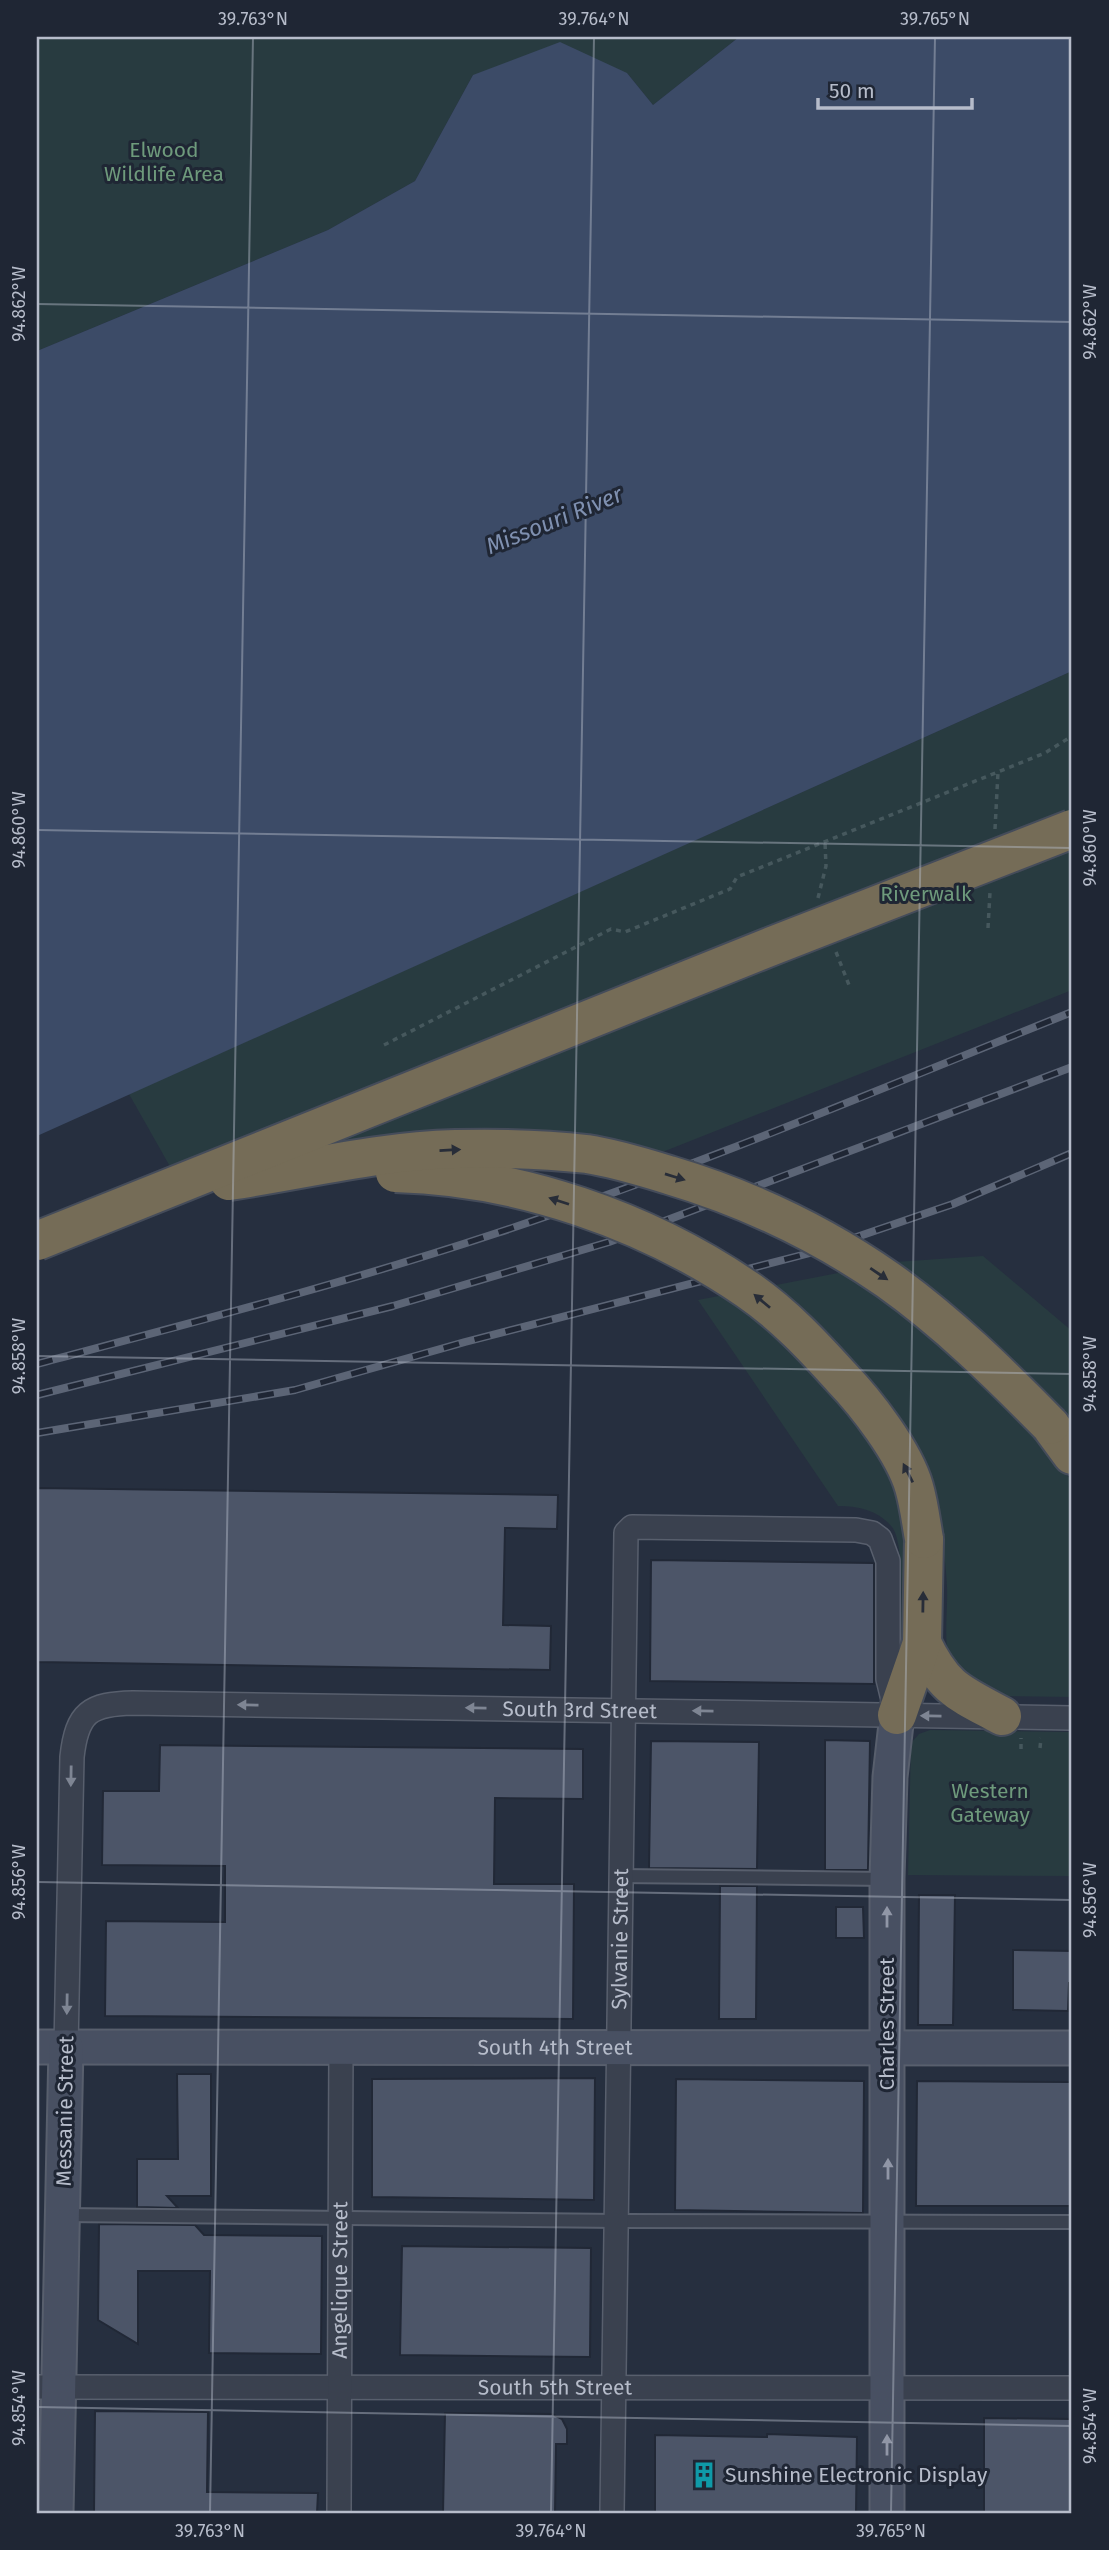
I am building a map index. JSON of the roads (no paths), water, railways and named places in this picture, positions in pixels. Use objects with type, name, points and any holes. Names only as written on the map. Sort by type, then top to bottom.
[{"type":"highway","points":[[37,1240],[1072,830]]},
{"type":"highway","points":[[37,1240],[670,987]]},
{"type":"highway","points":[[165,1191],[277,1174],[362,1157],[454,1149],[589,1154],[651,1170],[707,1187],[763,1210],[853,1257],[890,1282],[944,1325],[1005,1379],[1061,1440]]},
{"type":"highway","points":[[123,1207],[245,1177],[353,1172],[421,1174],[498,1184],[555,1199],[617,1221],[707,1264],[750,1291],[788,1322],[862,1399],[890,1439],[914,1485],[924,1539],[922,1643],[897,1715]]},
{"type":"highway","points":[[922,1643],[934,1668],[954,1691],[1011,1727]]},
{"type":"main road","name":"Charles Street","points":[[887,2513],[887,1879],[890,1777],[897,1715]]},
{"type":"main road","name":"South 4th Street","points":[[51,2047],[1072,2048]]},
{"type":"main road","name":"Messanie Street","points":[[51,2047],[63,2215],[48,2387],[56,2513]]},
{"type":"street","name":"Charles Street","points":[[626,1533],[632,1527],[856,1530],[872,1533],[880,1539],[888,1561],[888,1679],[897,1715]]},
{"type":"street","name":"Sylvanie Street","points":[[612,2513],[626,1533]]},
{"type":"street","name":"South 3rd Street","points":[[88,1712],[97,1707],[126,1703],[623,1710],[897,1715],[1011,1727],[1072,1718]]},
{"type":"street","name":"Messanie Street","points":[[51,2047],[72,1757],[77,1728],[88,1712]]},
{"type":"street","name":"Angelique Street","points":[[339,2513],[341,2046]]},
{"type":"street","name":"South 5th Street","points":[[48,2387],[1072,2388]]},
{"type":"lane","points":[[620,1877],[887,1879]]},
{"type":"lane","points":[[63,2215],[616,2221],[1072,2222]]},
{"type":"water","name":"Missouri River","points":[[739,37],[1072,37],[1072,671],[37,1136],[37,351],[328,230],[415,181],[473,75],[560,42],[627,73],[653,105]]},
{"type":"railway","points":[[37,1364],[326,1286],[497,1233],[786,1127],[1072,1012]]},
{"type":"railway","points":[[37,1395],[393,1306],[609,1242],[1072,1067]]},
{"type":"railway","points":[[37,1433],[295,1390],[465,1342],[810,1253],[953,1204],[1072,1153]]},
{"type":"place","name":"Sunshine Electronic Display","points":[[704,2475]]},
{"type":"park label","name":"Elwood Wildlife Area","points":[[164,162]]},
{"type":"park label","name":"Riverwalk","points":[[926,894]]},
{"type":"park label","name":"Western Gateway","points":[[990,1803]]}]
